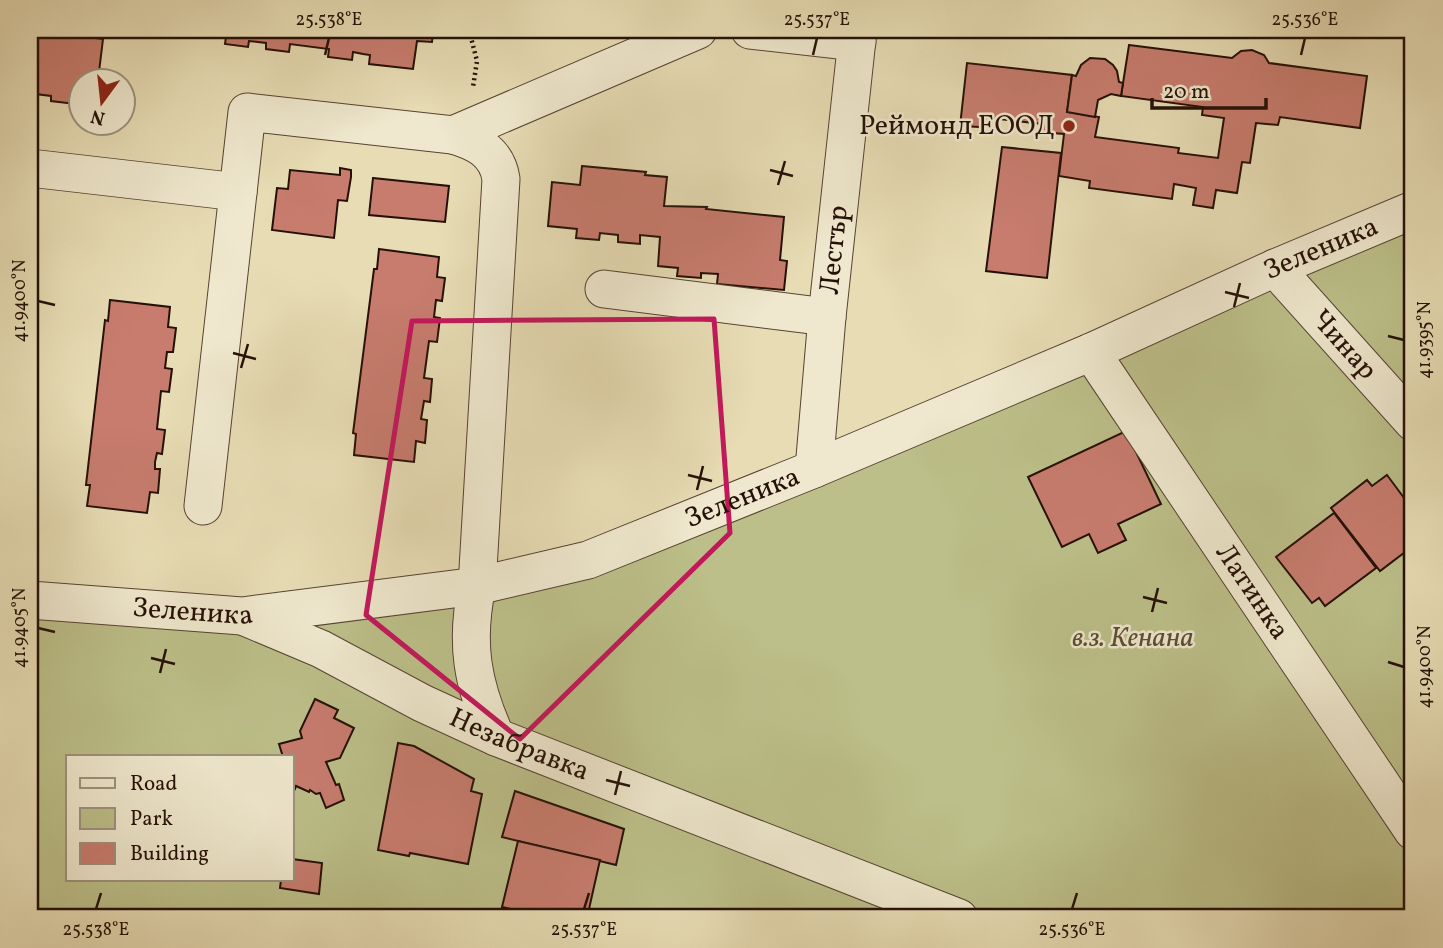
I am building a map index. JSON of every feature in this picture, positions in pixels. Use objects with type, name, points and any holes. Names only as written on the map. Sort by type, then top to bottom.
[{"type":"street","points":[[453,135],[698,30]]},
{"type":"street","points":[[750,30],[858,36]]},
{"type":"street","name":"Лестър","points":[[814,469],[827,317],[858,36]]},
{"type":"street","points":[[203,506],[247,112],[453,135],[471,140],[486,150],[496,163],[501,179],[477,586],[470,624],[471,661],[479,696],[496,737]]},
{"type":"street","points":[[30,168],[238,191]]},
{"type":"street","name":"Зеленика","points":[[30,600],[242,616],[477,586],[588,560],[814,469],[1091,352],[1275,268],[1413,210]]},
{"type":"street","name":"Чинар","points":[[1275,268],[1413,422]]},
{"type":"street","points":[[604,289],[827,317]]},
{"type":"street","name":"Латинка","points":[[1091,352],[1413,831]]},
{"type":"street","name":"Незабравка","points":[[242,616],[321,649],[422,703],[496,737],[937,914]]},
{"type":"highlighted area","points":[[714,319],[730,533],[520,739],[366,615],[412,321]]},
{"type":"green space","name":"в.з. Кенана","points":[[1413,213],[1413,918],[30,918],[30,585],[242,616],[477,586]]},
{"type":"building","points":[[30,30],[83,33],[82,36],[103,39],[100,66],[66,66],[66,103],[51,101],[51,96],[35,94],[35,100],[30,99]]},
{"type":"building","points":[[205,30],[433,30],[432,42],[417,41],[413,69],[369,64],[370,55],[353,52],[352,60],[328,57],[329,49],[290,44],[289,52],[266,49],[266,43],[249,41],[248,47],[225,44],[226,37],[205,34]]},
{"type":"building","name":"Реймонд ЕООД","points":[[1129,45],[1232,58],[1241,51],[1252,50],[1264,55],[1269,63],[1367,76],[1360,128],[1280,117],[1278,125],[1256,123],[1250,163],[1242,162],[1237,193],[1216,190],[1213,208],[1193,205],[1196,188],[1174,184],[1172,199],[1089,188],[1090,181],[1059,176],[1064,134],[1041,132],[1042,124],[991,118],[980,127],[960,126],[967,63],[1072,75],[1067,112],[1099,117],[1095,137],[1179,148],[1178,153],[1218,158],[1224,118],[1202,115],[1203,107],[1121,96]]},
{"type":"building","points":[[1090,58],[1105,59],[1113,65],[1119,82],[1123,83],[1121,96],[1111,94],[1098,100],[1095,117],[1067,112],[1072,75],[1076,76],[1081,65]]},
{"type":"building","points":[[1002,147],[1061,153],[1047,278],[986,271]]},
{"type":"building","points":[[582,166],[646,172],[645,175],[667,177],[664,206],[707,207],[706,209],[784,217],[780,260],[787,261],[784,290],[717,284],[718,274],[701,273],[701,278],[677,276],[678,268],[658,266],[660,237],[640,235],[640,244],[618,242],[618,235],[600,233],[599,240],[576,238],[577,229],[548,226],[552,182],[580,185]]},
{"type":"building","points":[[340,168],[351,170],[351,177],[347,201],[338,200],[334,238],[272,230],[277,188],[288,189],[290,170],[340,175]]},
{"type":"building","points":[[373,178],[449,186],[445,222],[369,215]]},
{"type":"building","points":[[379,249],[439,257],[437,277],[445,278],[442,301],[436,300],[434,317],[440,318],[437,342],[429,341],[424,378],[432,379],[430,402],[424,401],[421,419],[427,420],[425,443],[416,441],[414,462],[354,455],[356,434],[353,433],[374,269],[377,269]]},
{"type":"building","points":[[110,300],[170,307],[168,327],[176,328],[173,352],[167,352],[165,368],[172,369],[169,392],[161,391],[157,429],[165,430],[162,454],[157,453],[155,462],[155,469],[160,469],[158,493],[150,492],[147,513],[87,506],[90,485],[86,485],[105,320],[108,321]]},
{"type":"building","points":[[1126,431],[1161,504],[1118,524],[1126,540],[1098,553],[1089,534],[1062,547],[1028,477]]},
{"type":"building","points":[[1387,475],[1413,510],[1407,518],[1413,526],[1413,546],[1380,571],[1331,508],[1367,480],[1372,486]]},
{"type":"building","points":[[1334,513],[1376,568],[1325,606],[1319,598],[1312,603],[1276,557]]},
{"type":"building","points":[[315,699],[338,710],[334,718],[354,728],[340,758],[326,762],[336,785],[339,784],[344,800],[326,808],[320,793],[309,792],[296,786],[294,788],[294,755],[282,755],[279,744],[302,738],[300,731]]},
{"type":"building","points":[[398,743],[414,746],[474,779],[471,791],[482,794],[468,864],[378,850]]},
{"type":"building","points":[[515,791],[624,829],[616,865],[502,837]]},
{"type":"building","points":[[518,841],[600,860],[587,918],[551,918],[502,907]]},
{"type":"building","points":[[294,859],[322,863],[319,894],[280,888],[281,881],[294,881]]},
{"type":"place","name":"Реймонд ЕООД","points":[[1069,126]]}]
